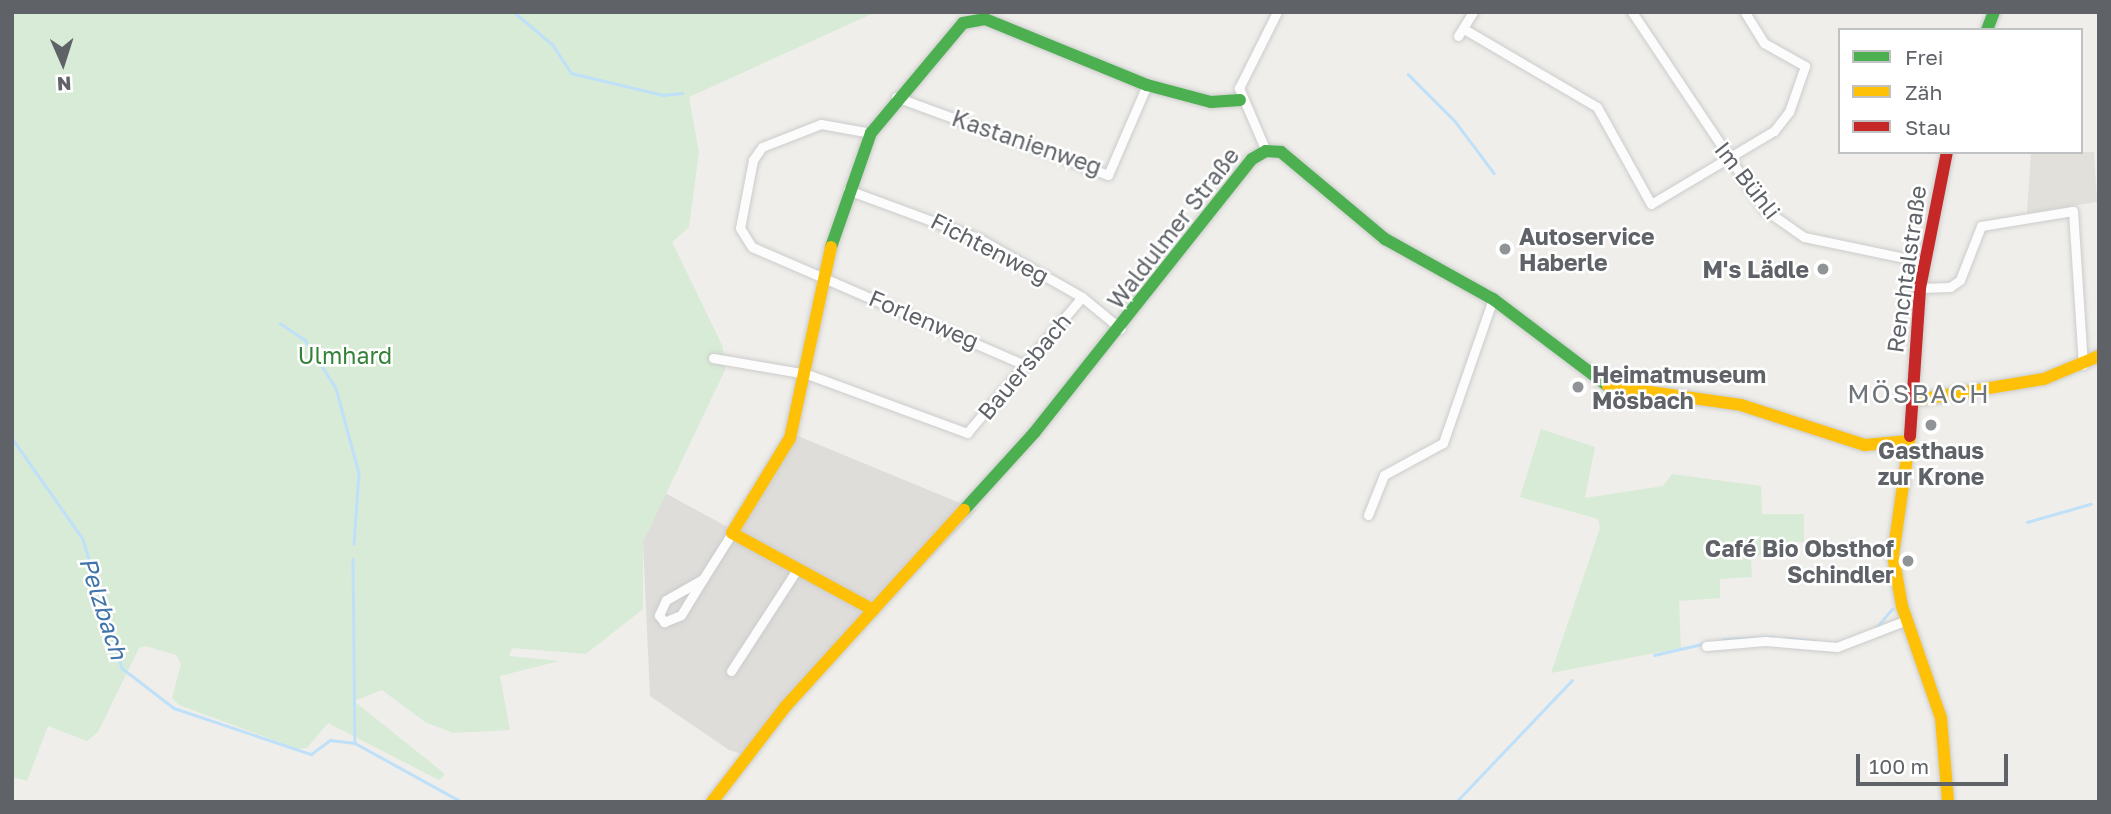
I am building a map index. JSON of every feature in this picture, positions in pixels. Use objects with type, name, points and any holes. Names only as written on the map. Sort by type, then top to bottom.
[{"type":"street","points":[[1266,150],[1240,100],[1244,73],[1277,12]]},
{"type":"street","points":[[1473,12],[1461,33],[1597,107],[1651,204],[1783,122],[1805,66],[1764,43],[1745,12]]},
{"type":"street","name":"Im Bühli","points":[[1632,12],[1764,209],[1794,231],[1924,261]]},
{"type":"street","points":[[1640,21],[1650,12]]},
{"type":"street","points":[[704,579],[666,600],[659,615],[664,622],[681,615],[704,579],[789,438],[807,374],[822,276],[848,190],[871,133],[896,97],[963,23],[985,16],[1147,85],[1211,103],[1240,100]]},
{"type":"street","name":"Kastanienweg","points":[[896,97],[1108,175],[1147,85]]},
{"type":"street","name":"Forlenweg","points":[[871,133],[836,124],[808,127],[771,141],[753,160],[740,228],[752,247],[772,259],[822,276],[1026,365]]},
{"type":"street","name":"Waldulmer Straße","points":[[712,802],[827,660],[1121,329],[1252,159],[1266,150],[1281,152],[1385,239],[1493,299],[1624,393],[1741,405],[1865,444],[1909,441]]},
{"type":"street","name":"Renchtalstraße","points":[[1947,154],[1920,288],[1909,441],[1893,555],[1907,620],[1941,718],[1948,802]]},
{"type":"street","name":"Fichtenweg","points":[[848,190],[941,219],[1082,297],[1121,329]]},
{"type":"street","points":[[1920,288],[1951,287],[1960,280],[1969,269],[1981,226],[2073,211],[2083,365]]},
{"type":"street","name":"Bauersbach","points":[[807,374],[967,433],[1082,297]]},
{"type":"street","points":[[1368,515],[1384,475],[1443,443],[1493,299]]},
{"type":"street","points":[[1911,401],[2014,386],[2083,365],[2099,356]]},
{"type":"street","points":[[712,358],[807,374]]},
{"type":"street","points":[[732,533],[873,610]]},
{"type":"street","points":[[731,671],[798,568]]},
{"type":"street","points":[[1706,646],[1765,640],[1837,647],[1907,620]]},
{"type":"shaded area","points":[[2094,152],[2097,202],[2027,213],[2031,154]]},
{"type":"shaded area","points":[[793,434],[977,510],[808,685],[752,757],[729,750],[650,696],[643,542],[665,493],[733,530]]},
{"type":"green space","name":"Ulmhard","points":[[12,12],[876,12],[689,97],[699,152],[689,227],[672,242],[723,347],[725,370],[643,542],[643,609],[586,654],[512,648],[509,656],[559,661],[500,676],[510,730],[453,733],[425,722],[382,690],[354,701],[445,774],[439,780],[328,723],[307,748],[298,749],[179,705],[172,698],[181,664],[176,655],[145,646],[139,648],[98,732],[87,741],[48,726],[27,781],[12,777]]},
{"type":"green space","points":[[1541,429],[1595,447],[1585,498],[1663,486],[1672,474],[1761,486],[1762,514],[1804,514],[1804,542],[1794,542],[1794,555],[1751,556],[1752,577],[1720,579],[1720,598],[1679,601],[1681,648],[1551,673],[1600,528],[1598,519],[1520,497]]},
{"type":"waterway","points":[[514,12],[553,45],[571,73],[663,95],[682,93]]},
{"type":"waterway","points":[[1408,74],[1455,121],[1494,173]]},
{"type":"waterway","name":"Pelzbach","points":[[280,323],[305,340],[336,388],[359,473],[354,544]]},
{"type":"waterway","name":"Pelzbach","points":[[12,438],[83,539],[122,668],[174,708],[311,754],[330,740],[355,743],[462,802]]},
{"type":"waterway","name":"Pelzbach","points":[[2027,522],[2090,504]]},
{"type":"waterway","name":"Pelzbach","points":[[353,559],[355,743]]},
{"type":"waterway","points":[[1876,628],[1892,609]]},
{"type":"waterway","points":[[1724,639],[1773,637]]},
{"type":"waterway","points":[[1786,638],[1814,641]]},
{"type":"waterway","points":[[1654,655],[1706,643]]},
{"type":"waterway","name":"Pelzbach","points":[[1456,802],[1572,680]]},
{"type":"traffic: fast","points":[[1988,28],[1994,12]]},
{"type":"traffic: fast","points":[[831,247],[871,133],[963,23],[985,19],[1147,85],[1211,102],[1240,100]]},
{"type":"traffic: fast","points":[[964,510],[1034,433],[1252,159],[1266,151],[1281,152],[1385,239],[1493,299],[1608,386]]},
{"type":"traffic: slow","points":[[831,247],[790,438],[732,533],[873,610]]},
{"type":"traffic: slow","points":[[1911,401],[2044,379],[2099,356]]},
{"type":"traffic: slow","points":[[1608,386],[1741,405],[1865,445],[1909,441]]},
{"type":"traffic: slow","points":[[1910,436],[1893,555],[1902,606],[1941,718],[1948,802]]},
{"type":"traffic: slow","points":[[712,802],[786,706],[964,510]]},
{"type":"traffic: jam","points":[[1910,436],[1920,288],[1947,154]]},
{"type":"place","name":"Autoservice Haberle","points":[[1505,249]]},
{"type":"place","name":"M's Lädle","points":[[1823,269]]},
{"type":"place","name":"Heimatmuseum Mösbach","points":[[1578,387]]},
{"type":"place","name":"Gasthaus zur Krone","points":[[1931,425]]},
{"type":"place","name":"Café Bio Obsthof Schindler","points":[[1908,561]]},
{"type":"district","name":"MÖSBACH","points":[[1919,394]]}]
